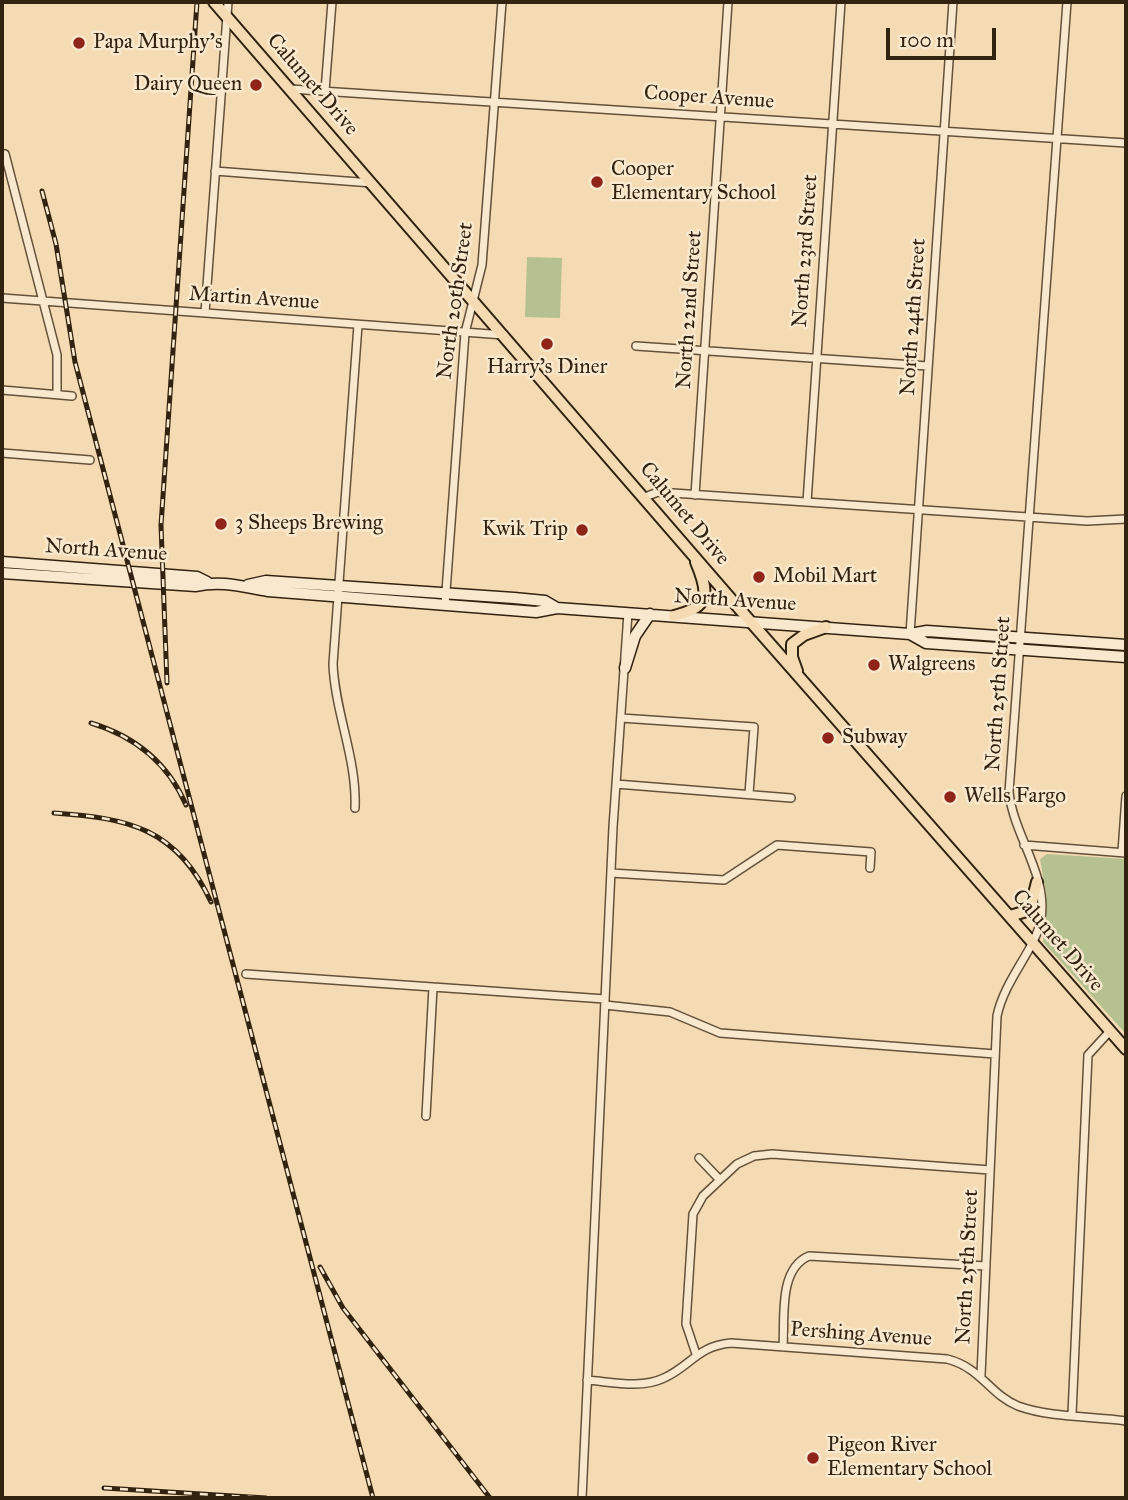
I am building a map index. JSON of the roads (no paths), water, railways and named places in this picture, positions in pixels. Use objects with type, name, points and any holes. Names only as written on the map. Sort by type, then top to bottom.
[{"type":"main road","name":"Calumet Drive","points":[[215,2],[750,621],[1126,1049]]},
{"type":"main road","points":[[674,616],[699,607],[706,595],[693,553]]},
{"type":"main road","name":"North Avenue","points":[[2,562],[195,577],[206,582],[248,585],[268,591],[338,592],[445,599],[542,612],[557,608],[910,634],[927,631],[1126,645]]},
{"type":"main road","name":"North Avenue","points":[[2,573],[195,586],[206,582]]},
{"type":"main road","points":[[625,668],[635,636],[650,614]]},
{"type":"main road","points":[[804,682],[793,663],[792,643],[804,635],[826,627]]},
{"type":"main road","name":"North Avenue","points":[[910,634],[926,643],[1126,657]]},
{"type":"main road","points":[[1010,916],[1030,911],[1037,882]]},
{"type":"street","points":[[205,313],[228,2]]},
{"type":"street","points":[[325,91],[332,2]]},
{"type":"street","name":"North 20th Street","points":[[445,599],[465,333],[482,265],[502,2]]},
{"type":"street","name":"North 22nd Street","points":[[695,495],[728,2]]},
{"type":"street","name":"North 23rd Street","points":[[807,502],[841,2]]},
{"type":"street","name":"North 24th Street","points":[[910,634],[953,2]]},
{"type":"street","name":"North 25th Street","points":[[981,1375],[997,1016],[1004,990],[1032,941],[1042,915],[1037,882],[1014,819],[1009,792],[1067,2]]},
{"type":"street","name":"Cooper Avenue","points":[[290,89],[1126,142]]},
{"type":"street","points":[[3,154],[57,355],[57,394]]},
{"type":"street","points":[[215,171],[372,183]]},
{"type":"street","name":"Martin Avenue","points":[[2,298],[504,335]]},
{"type":"street","points":[[355,808],[353,762],[334,677],[358,325]]},
{"type":"street","points":[[635,345],[928,366]]},
{"type":"street","points":[[2,390],[72,396]]},
{"type":"street","points":[[2,453],[90,460]]},
{"type":"street","points":[[645,497],[658,492],[1087,521],[1126,519]]},
{"type":"street","points":[[582,1498],[611,873],[628,613]]},
{"type":"street","points":[[621,719],[754,727],[749,794]]},
{"type":"street","points":[[616,784],[791,798]]},
{"type":"street","points":[[1024,845],[1124,852],[1126,796]]},
{"type":"street","points":[[611,873],[724,880],[777,845],[871,852],[870,868]]},
{"type":"street","points":[[246,974],[605,1002],[670,1012],[720,1034],[995,1054]]},
{"type":"street","points":[[426,1116],[433,987]]},
{"type":"street","points":[[1072,1414],[1088,1055],[1110,1031]]},
{"type":"street","points":[[696,1354],[686,1324],[691,1223],[697,1205],[720,1180],[745,1159],[763,1154],[990,1170]]},
{"type":"street","points":[[699,1158],[720,1180]]},
{"type":"street","points":[[783,1347],[789,1274],[797,1262],[810,1256],[986,1266]]},
{"type":"street","name":"Pershing Avenue","points":[[587,1380],[650,1383],[675,1372],[696,1354],[710,1347],[731,1343],[947,1359],[981,1375],[1001,1396],[1020,1406],[1126,1422]]},
{"type":"railway","points":[[167,683],[161,525],[197,2]]},
{"type":"railway","points":[[42,191],[56,244],[75,362],[373,1498]]},
{"type":"railway","points":[[91,723],[121,735],[148,753],[170,776],[186,805]]},
{"type":"railway","points":[[54,813],[105,819],[148,832],[183,858],[198,877],[211,902]]},
{"type":"railway","points":[[320,1267],[343,1308],[490,1498]]},
{"type":"railway","points":[[104,1488],[266,1498]]},
{"type":"place","name":"Papa Murphy's","points":[[79,43]]},
{"type":"place","name":"Dairy Queen","points":[[256,85]]},
{"type":"place","name":"Cooper Elementary School","points":[[597,182]]},
{"type":"place","name":"Harry's Diner","points":[[547,344]]},
{"type":"place","name":"3 Sheeps Brewing","points":[[221,524]]},
{"type":"place","name":"Kwik Trip","points":[[582,530]]},
{"type":"place","name":"Mobil Mart","points":[[759,577]]},
{"type":"place","name":"Walgreens","points":[[874,665]]},
{"type":"place","name":"Subway","points":[[828,738]]},
{"type":"place","name":"Wells Fargo","points":[[950,797]]},
{"type":"place","name":"Pigeon River Elementary School","points":[[813,1458]]}]
